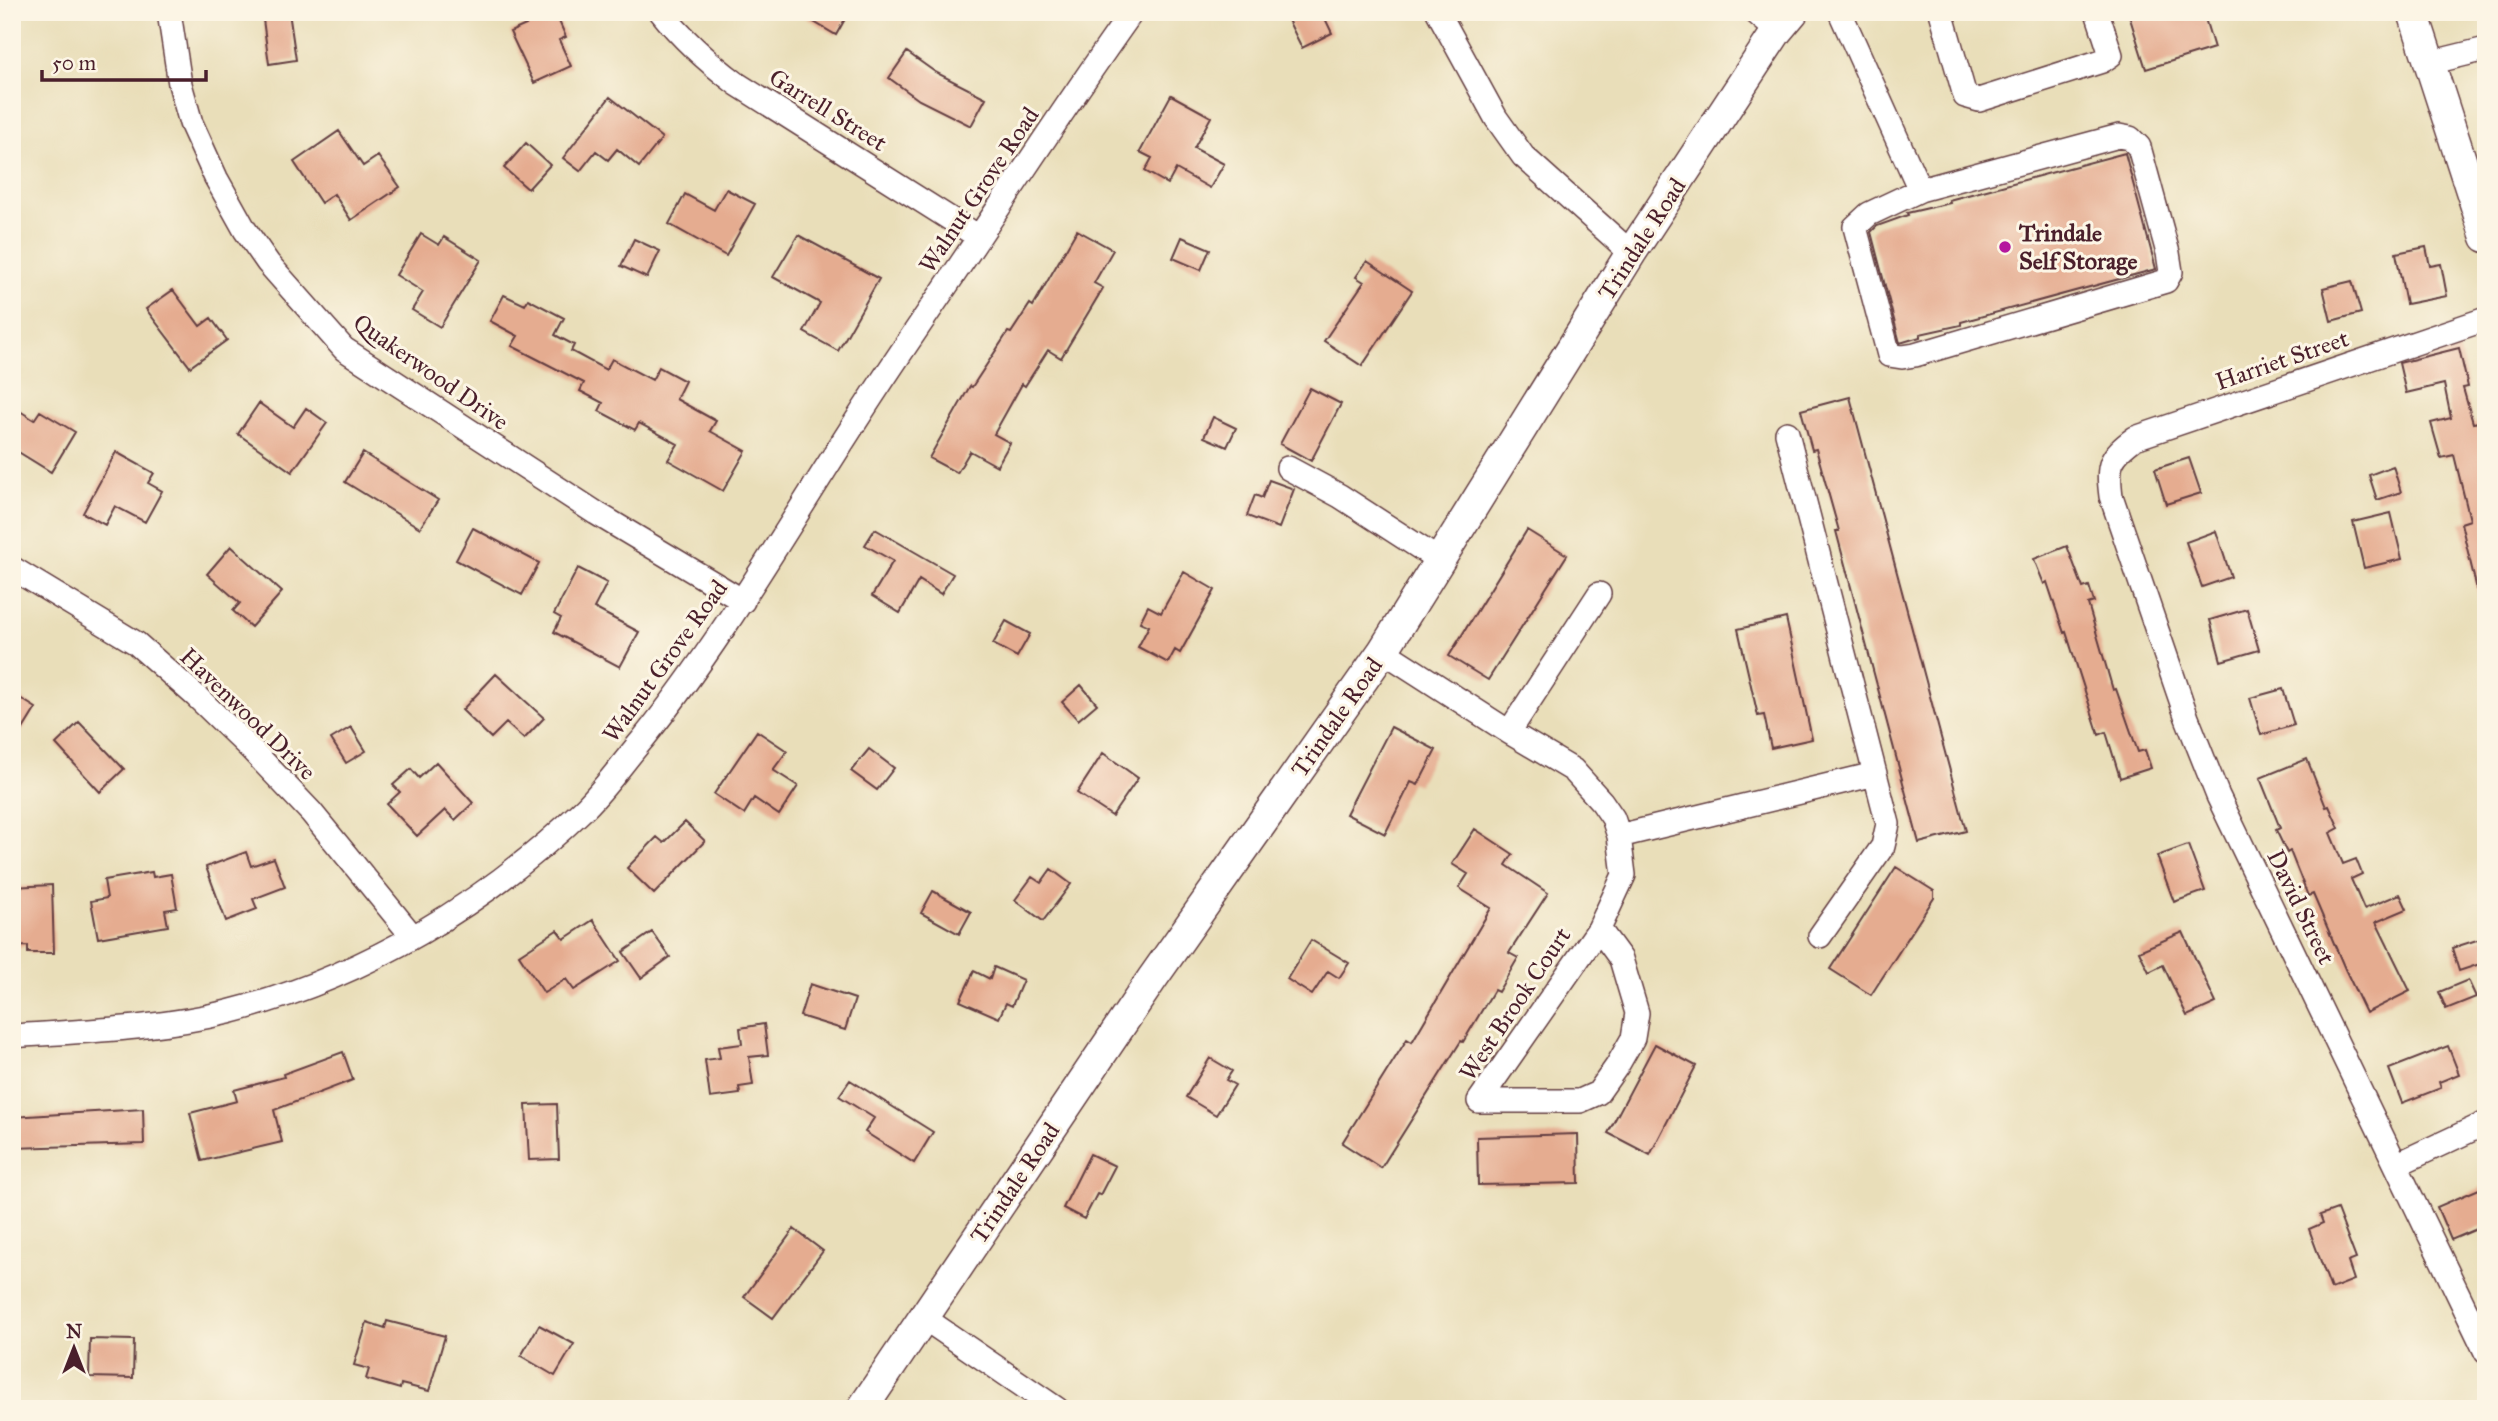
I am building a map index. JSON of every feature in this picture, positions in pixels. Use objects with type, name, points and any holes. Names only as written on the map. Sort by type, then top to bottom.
[{"type":"main road","points":[[2413,12],[2483,218]]},
{"type":"main road","name":"Trindale Road","points":[[862,1409],[1152,979],[1383,651],[1775,19]]},
{"type":"street","name":"Quakerwood Drive","points":[[169,12],[180,84],[191,122],[216,178],[245,230],[268,263],[344,349],[596,513],[743,601]]},
{"type":"street","name":"Garrell Street","points":[[661,12],[676,32],[705,60],[737,84],[979,237]]},
{"type":"street","name":"Walnut Grove Road","points":[[12,1036],[125,1029],[226,1012],[307,987],[384,952],[450,916],[508,876],[586,806],[669,706],[743,601],[850,430],[1079,86],[1132,12]]},
{"type":"street","points":[[1438,12],[1496,118],[1524,156],[1631,253]]},
{"type":"street","points":[[1840,12],[1920,190]]},
{"type":"street","points":[[1941,12],[1965,96],[1979,100],[2102,61],[2111,55],[2097,12]]},
{"type":"street","points":[[2429,63],[2486,49]]},
{"type":"street","points":[[2119,136],[2130,138],[2139,147],[2171,272],[2166,281],[1915,355],[1889,355],[1855,227],[1869,214],[1920,190],[2119,136]]},
{"type":"street","name":"Harriet Street","points":[[2107,469],[2118,450],[2135,438],[2486,319]]},
{"type":"street","points":[[1787,433],[1888,824],[1884,846],[1821,936]]},
{"type":"street","points":[[1288,468],[1340,496],[1439,560]]},
{"type":"street","name":"David Street","points":[[2107,469],[2110,496],[2187,718],[2218,796],[2486,1352]]},
{"type":"street","name":"Havenwood Drive","points":[[12,568],[136,643],[197,696],[311,812],[413,937]]},
{"type":"street","points":[[1509,732],[1599,594]]},
{"type":"street","name":"West Brook Court","points":[[1383,651],[1573,770],[1602,802],[1613,818],[1619,836],[1624,874],[1599,929],[1479,1101],[1580,1101],[1598,1093],[1617,1066],[1633,1038],[1637,1013],[1621,959],[1599,929]]},
{"type":"street","points":[[1619,836],[1875,774]]},
{"type":"street","points":[[2396,1165],[2486,1123]]},
{"type":"street","points":[[925,1318],[1058,1409]]},
{"type":"building","points":[[262,12],[289,12],[296,60],[269,64]]},
{"type":"building","points":[[520,12],[555,12],[566,37],[559,40],[571,66],[534,83],[510,32],[526,25]]},
{"type":"building","points":[[797,12],[849,12],[836,35]]},
{"type":"building","points":[[1284,12],[1322,12],[1332,33],[1302,48]]},
{"type":"building","points":[[2128,12],[2203,12],[2214,48],[2146,69]]},
{"type":"building","points":[[907,52],[935,72],[986,98],[971,126],[919,100],[889,78]]},
{"type":"building","points":[[1171,95],[1211,117],[1194,148],[1224,164],[1210,188],[1176,169],[1168,184],[1145,171],[1152,158],[1140,152]]},
{"type":"building","points":[[610,97],[662,138],[639,167],[617,149],[608,160],[596,151],[580,171],[563,158]]},
{"type":"building","points":[[339,131],[363,166],[378,156],[400,187],[351,220],[334,194],[321,203],[294,162]]},
{"type":"building","points":[[526,143],[550,165],[528,189],[504,168]]},
{"type":"building","points":[[2125,153],[2156,269],[1961,322],[1961,325],[1920,334],[1920,337],[1900,343],[1871,232],[1877,226],[1908,215],[1907,213],[1950,203],[1949,200]]},
{"type":"building","points":[[726,189],[755,204],[726,256],[669,224],[685,194],[714,210]]},
{"type":"building","points":[[1077,230],[1113,250],[1094,283],[1103,288],[1061,358],[1048,350],[1025,386],[1022,384],[994,434],[1010,443],[997,466],[970,451],[957,473],[929,458],[970,386],[972,387],[1030,304],[1033,306]]},
{"type":"building","points":[[421,234],[439,245],[444,237],[481,260],[440,327],[412,310],[423,292],[396,275]]},
{"type":"building","points":[[798,235],[879,279],[838,351],[804,332],[820,303],[773,277]]},
{"type":"building","points":[[1182,237],[1210,249],[1201,270],[1173,258]]},
{"type":"building","points":[[634,239],[660,251],[647,278],[621,266]]},
{"type":"building","points":[[2426,247],[2430,266],[2441,264],[2447,296],[2406,304],[2396,253]]},
{"type":"building","points":[[1367,261],[1412,291],[1362,366],[1324,341],[1364,282],[1356,277]]},
{"type":"building","points":[[2352,281],[2361,313],[2331,321],[2323,288]]},
{"type":"building","points":[[173,290],[200,326],[211,318],[227,340],[190,367],[146,309]]},
{"type":"building","points":[[504,295],[525,305],[528,299],[564,318],[555,335],[574,345],[571,351],[606,370],[612,359],[652,380],[659,367],[685,381],[676,399],[716,421],[710,431],[746,451],[723,491],[668,460],[678,444],[639,423],[635,430],[599,411],[603,403],[580,391],[584,383],[512,346],[518,336],[490,321]]},
{"type":"building","points":[[2459,348],[2468,387],[2463,388],[2473,423],[2479,422],[2486,445],[2486,599],[2482,600],[2479,598],[2461,523],[2470,520],[2454,455],[2441,458],[2431,423],[2451,418],[2444,384],[2406,393],[2399,363]]},
{"type":"building","points":[[1310,388],[1341,404],[1311,461],[1280,444]]},
{"type":"building","points":[[1850,397],[1966,831],[1919,843],[1836,531],[1839,531],[1816,449],[1812,450],[1801,410]]},
{"type":"building","points":[[259,403],[293,427],[306,408],[327,423],[292,472],[238,434]]},
{"type":"building","points":[[12,406],[34,420],[40,411],[75,432],[51,472],[12,448]]},
{"type":"building","points":[[1213,417],[1236,428],[1227,447],[1204,437]]},
{"type":"building","points":[[116,452],[154,473],[148,483],[162,491],[145,522],[115,506],[105,525],[83,513]]},
{"type":"building","points":[[363,453],[438,500],[420,528],[345,482]]},
{"type":"building","points":[[2189,458],[2201,493],[2166,504],[2155,469]]},
{"type":"building","points":[[2393,466],[2401,492],[2377,500],[2369,475]]},
{"type":"building","points":[[1269,480],[1294,489],[1279,528],[1247,516],[1255,495],[1262,498]]},
{"type":"building","points":[[2391,513],[2402,559],[2364,568],[2353,522]]},
{"type":"building","points":[[473,528],[539,563],[522,595],[456,560]]},
{"type":"building","points":[[875,529],[953,574],[941,594],[919,580],[900,613],[872,596],[893,561],[865,545]]},
{"type":"building","points":[[1527,530],[1567,555],[1488,680],[1449,656]]},
{"type":"building","points":[[2216,531],[2231,577],[2202,587],[2186,542]]},
{"type":"building","points":[[231,546],[282,592],[251,627],[233,611],[240,603],[207,574]]},
{"type":"building","points":[[2067,546],[2083,588],[2089,586],[2094,602],[2088,604],[2113,690],[2116,689],[2138,752],[2145,750],[2151,768],[2120,778],[2106,732],[2099,735],[2066,632],[2064,633],[2047,582],[2044,584],[2034,559]]},
{"type":"building","points":[[578,568],[607,583],[594,608],[639,632],[620,667],[554,632],[561,618],[554,614]]},
{"type":"building","points":[[1184,572],[1215,590],[1180,653],[1175,650],[1168,663],[1138,647],[1149,626],[1140,622],[1148,606],[1161,613]]},
{"type":"building","points":[[2247,609],[2259,650],[2221,661],[2210,620]]},
{"type":"building","points":[[1786,618],[1812,739],[1771,748],[1764,715],[1758,716],[1738,629]]},
{"type":"building","points":[[1006,621],[1030,634],[1017,657],[993,644]]},
{"type":"building","points":[[496,674],[544,718],[524,739],[506,723],[491,738],[462,710]]},
{"type":"building","points":[[1081,685],[1097,704],[1078,720],[1062,702]]},
{"type":"building","points":[[2283,689],[2294,725],[2261,735],[2250,698]]},
{"type":"building","points":[[12,693],[36,708],[12,747]]},
{"type":"building","points":[[79,722],[124,769],[100,792],[56,744]]},
{"type":"building","points":[[351,727],[366,751],[346,763],[331,739]]},
{"type":"building","points":[[1391,727],[1436,750],[1418,785],[1411,782],[1385,834],[1346,814]]},
{"type":"building","points":[[757,731],[787,751],[773,770],[798,786],[779,815],[754,798],[744,814],[714,794]]},
{"type":"building","points":[[869,749],[894,768],[877,790],[851,771]]},
{"type":"building","points":[[1103,753],[1138,778],[1112,816],[1077,793]]},
{"type":"building","points":[[2307,759],[2326,807],[2329,806],[2339,828],[2330,833],[2343,864],[2356,859],[2362,874],[2351,879],[2364,909],[2400,894],[2407,909],[2376,922],[2410,991],[2366,1013],[2313,894],[2308,896],[2290,851],[2287,853],[2276,830],[2280,828],[2260,778]]},
{"type":"building","points":[[436,762],[473,803],[455,820],[445,810],[417,836],[387,804],[400,792],[393,785],[411,769],[419,778]]},
{"type":"building","points":[[685,822],[705,841],[654,894],[627,868],[657,837],[664,843]]},
{"type":"building","points":[[1475,829],[1513,854],[1506,865],[1548,893],[1509,953],[1518,958],[1498,992],[1494,990],[1381,1168],[1342,1143],[1407,1039],[1412,1042],[1491,908],[1459,888],[1468,874],[1452,864]]},
{"type":"building","points":[[2188,845],[2205,891],[2174,902],[2157,856]]},
{"type":"building","points":[[246,852],[251,866],[274,858],[285,887],[253,899],[257,909],[226,921],[206,867]]},
{"type":"building","points":[[1896,867],[1934,891],[1934,898],[1871,995],[1830,969]]},
{"type":"building","points":[[1051,869],[1071,884],[1043,921],[1015,900],[1032,877],[1041,883]]},
{"type":"building","points":[[152,872],[153,877],[171,874],[177,908],[165,910],[168,926],[98,938],[91,901],[107,898],[104,880]]},
{"type":"building","points":[[52,885],[54,953],[28,953],[28,946],[12,947],[12,887]]},
{"type":"building","points":[[933,891],[971,912],[959,934],[921,913]]},
{"type":"building","points":[[593,920],[620,961],[574,990],[566,979],[544,993],[519,955],[557,930],[564,939]]},
{"type":"building","points":[[652,932],[670,957],[641,978],[623,952]]},
{"type":"building","points":[[2183,932],[2216,1003],[2187,1016],[2163,965],[2149,972],[2139,951]]},
{"type":"building","points":[[2486,937],[2486,962],[2459,971],[2452,948]]},
{"type":"building","points":[[1311,940],[1349,963],[1339,978],[1328,971],[1312,995],[1287,979]]},
{"type":"building","points":[[994,967],[1023,980],[1012,1006],[1006,1003],[999,1018],[960,1001],[974,971],[990,979]]},
{"type":"building","points":[[2468,980],[2476,997],[2446,1009],[2439,992]]},
{"type":"building","points":[[810,984],[855,999],[845,1030],[800,1016]]},
{"type":"building","points":[[764,1024],[768,1055],[749,1057],[753,1085],[739,1087],[740,1094],[710,1098],[705,1060],[720,1058],[718,1047],[742,1044],[740,1028]]},
{"type":"building","points":[[1655,1044],[1696,1066],[1650,1155],[1608,1133]]},
{"type":"building","points":[[2448,1046],[2459,1074],[2439,1082],[2441,1088],[2402,1103],[2389,1069]]},
{"type":"building","points":[[343,1052],[353,1080],[274,1110],[282,1142],[202,1161],[190,1113],[237,1101],[234,1090],[284,1077],[283,1074]]},
{"type":"building","points":[[1210,1058],[1232,1071],[1226,1080],[1235,1085],[1216,1115],[1186,1097]]},
{"type":"building","points":[[850,1080],[933,1132],[914,1163],[865,1132],[874,1118],[839,1096]]},
{"type":"building","points":[[557,1104],[559,1159],[529,1160],[526,1105]]},
{"type":"building","points":[[143,1109],[144,1144],[12,1148],[12,1117]]},
{"type":"building","points":[[1578,1134],[1579,1183],[1478,1185],[1477,1137]]},
{"type":"building","points":[[1090,1154],[1115,1166],[1084,1219],[1063,1208]]},
{"type":"building","points":[[2486,1186],[2486,1225],[2451,1240],[2437,1207]]},
{"type":"building","points":[[2337,1209],[2356,1259],[2348,1262],[2354,1280],[2331,1289],[2309,1229],[2323,1223],[2320,1215]]},
{"type":"building","points":[[794,1229],[823,1251],[773,1318],[744,1297]]},
{"type":"building","points":[[387,1321],[445,1336],[429,1391],[401,1384],[400,1389],[366,1379],[369,1369],[354,1365],[367,1322],[385,1328]]},
{"type":"building","points":[[539,1325],[574,1344],[555,1376],[521,1356]]},
{"type":"building","points":[[90,1339],[134,1340],[133,1378],[89,1377]]},
{"type":"place","name":"Trindale Self Storage","points":[[2005,247]]}]
